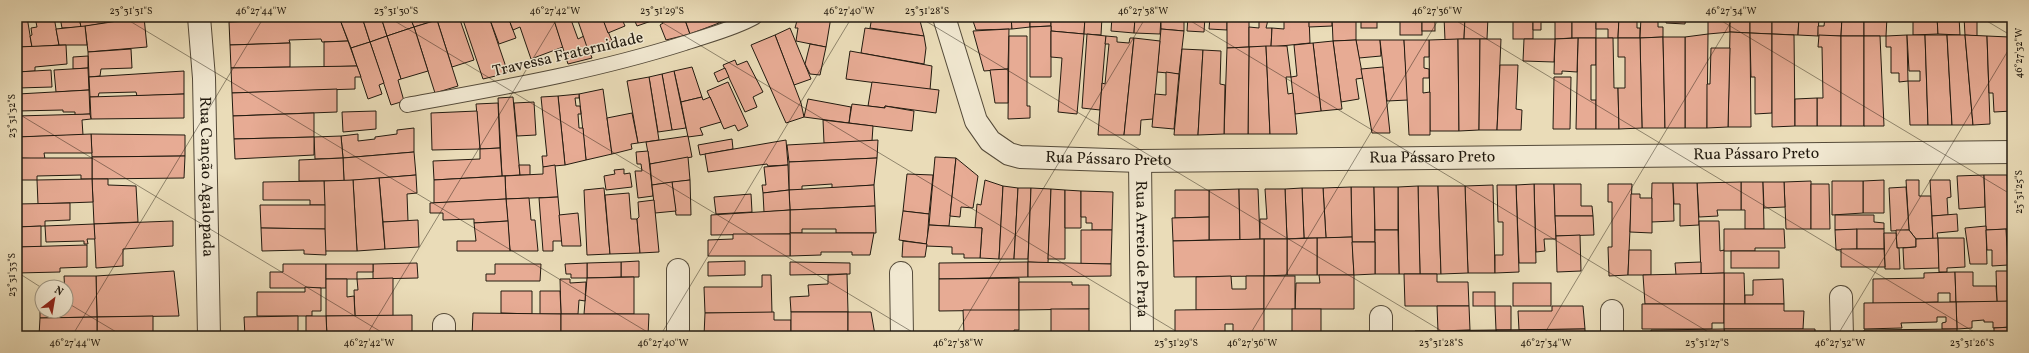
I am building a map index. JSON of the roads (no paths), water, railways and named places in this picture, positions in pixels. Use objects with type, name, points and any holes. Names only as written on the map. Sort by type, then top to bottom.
[{"type":"street","name":"Rua Canção Agalopada","points":[[199,17],[204,78],[209,336]]},
{"type":"street","name":"Rua Pássaro Preto","points":[[944,17],[976,121],[984,134],[999,148],[1020,158],[1140,161],[2012,152]]},
{"type":"street","name":"Rua Arreio de Prata","points":[[1140,161],[1142,336]]},
{"type":"street","points":[[678,270],[678,336]]},
{"type":"street","points":[[901,273],[902,336]]},
{"type":"street","points":[[1842,297],[1842,336]]},
{"type":"street","points":[[1612,311],[1612,336]]},
{"type":"lane","name":"Travessa Fraternidade","points":[[407,106],[537,81],[657,52],[738,26],[756,17]]}]
